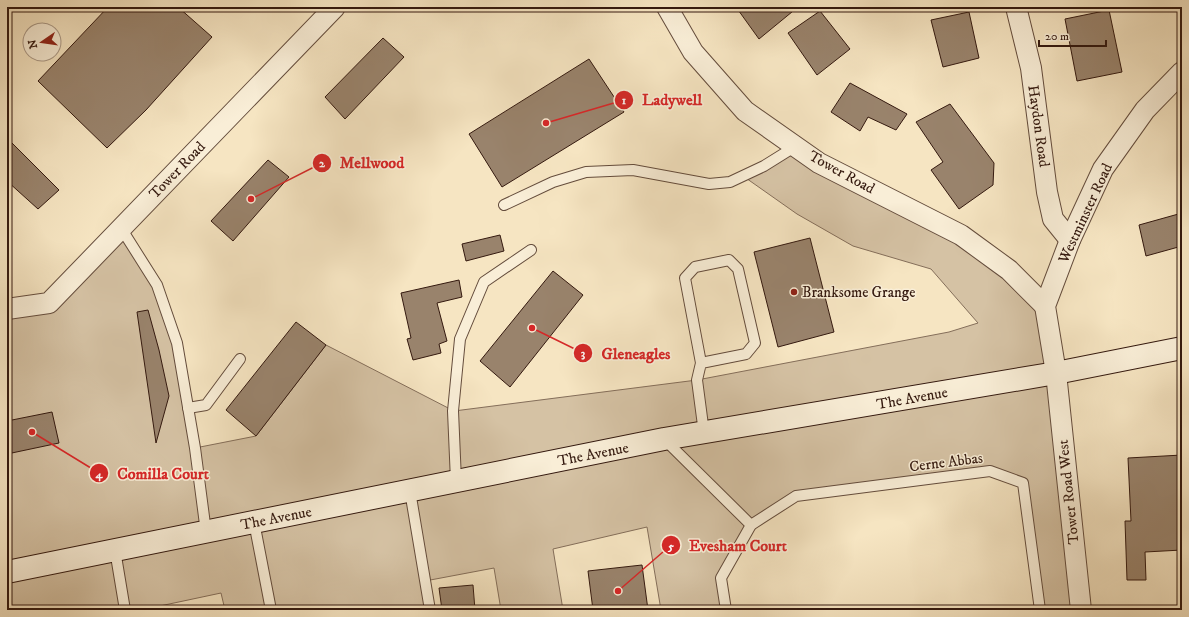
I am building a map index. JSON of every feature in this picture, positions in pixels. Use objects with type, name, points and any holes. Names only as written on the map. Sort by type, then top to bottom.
[{"type":"main road","name":"The Avenue","points":[[7,572],[664,439],[1056,374],[1182,348]]},
{"type":"street","name":"Tower Road","points":[[7,309],[49,303],[335,7]]},
{"type":"street","name":"Tower Road","points":[[667,7],[693,52],[745,111],[819,163],[961,235],[1009,270],[1045,306]]},
{"type":"street","name":"Haydon Road","points":[[1016,7],[1030,68],[1047,192],[1054,219],[1070,240]]},
{"type":"street","name":"Westminster Road","points":[[1045,306],[1070,240],[1103,169],[1145,110],[1182,72]]},
{"type":"street","points":[[1045,306],[1056,374]]},
{"type":"street","name":"Tower Road West","points":[[1056,374],[1081,610]]},
{"type":"lane","points":[[504,205],[553,182],[586,172],[633,170],[709,184],[730,182],[764,166],[796,146]]},
{"type":"lane","points":[[121,228],[157,285],[177,343],[206,532]]},
{"type":"lane","points":[[456,481],[453,411],[460,339],[484,282],[531,250]]},
{"type":"lane","points":[[702,363],[746,354],[754,343],[738,269],[729,260],[695,267],[685,278],[702,363],[697,380],[704,433]]},
{"type":"lane","points":[[188,408],[206,405],[240,359]]},
{"type":"lane","points":[[664,439],[751,525]]},
{"type":"lane","name":"Cerne Abbas","points":[[726,610],[722,578],[751,525],[796,496],[990,471],[1023,483],[1040,610]]},
{"type":"lane","points":[[410,491],[430,610]]},
{"type":"lane","points":[[254,522],[271,610]]},
{"type":"lane","points":[[115,550],[125,610]]},
{"type":"shaded area","points":[[796,146],[901,204],[1045,306],[1081,610],[1040,610],[1023,483],[990,471],[795,496],[751,525],[721,578],[726,610],[661,610],[647,527],[553,549],[563,610],[501,610],[494,568],[425,581],[430,610],[225,610],[221,593],[141,610],[7,610],[7,309],[49,303],[121,228],[157,285],[177,343],[195,448],[256,436],[326,345],[454,411],[697,380],[949,332],[978,323],[931,269],[853,246],[797,214],[743,176]]},
{"type":"building","points":[[108,7],[178,7],[212,37],[146,110],[107,148],[38,81],[56,62],[62,62],[62,56]]},
{"type":"building","points":[[736,7],[798,7],[759,39]]},
{"type":"building","points":[[1109,10],[1122,72],[1077,81],[1065,19]]},
{"type":"building","points":[[820,11],[850,49],[817,75],[788,33]]},
{"type":"building","points":[[969,12],[979,58],[943,67],[931,20]]},
{"type":"building","points":[[383,38],[404,57],[345,119],[325,97]]},
{"type":"building","points":[[589,59],[624,112],[502,187],[469,134]]},
{"type":"building","points":[[850,83],[907,114],[896,130],[868,117],[860,131],[831,112]]},
{"type":"building","points":[[950,104],[994,163],[993,185],[959,209],[931,170],[943,162],[916,122]]},
{"type":"building","points":[[7,138],[59,190],[38,209],[7,181]]},
{"type":"building","points":[[268,160],[289,177],[233,241],[211,221]]},
{"type":"building","points":[[1182,213],[1182,246],[1146,256],[1139,225]]},
{"type":"building","points":[[500,235],[504,251],[466,261],[462,244]]},
{"type":"building","name":"Branksome Grange","points":[[810,238],[834,332],[778,347],[754,252]]},
{"type":"building","points":[[553,271],[583,295],[510,387],[480,361]]},
{"type":"building","points":[[459,280],[462,297],[437,303],[447,341],[439,344],[441,353],[413,360],[407,339],[411,338],[401,293]]},
{"type":"building","points":[[148,310],[169,396],[156,443],[137,312]]},
{"type":"building","points":[[296,322],[326,345],[256,436],[226,410]]},
{"type":"building","points":[[52,412],[59,443],[7,454],[7,421]]},
{"type":"building","points":[[1182,455],[1182,550],[1145,552],[1146,580],[1127,580],[1125,521],[1131,521],[1128,458]]},
{"type":"building","points":[[642,565],[648,610],[593,610],[588,571]]},
{"type":"building","points":[[473,585],[475,610],[442,610],[439,588]]},
{"type":"place","name":"Ladywell","points":[[546,123]]},
{"type":"place","name":"Mellwood","points":[[251,199]]},
{"type":"place","name":"Branksome Grange","points":[[794,292]]},
{"type":"place","name":"Gleneagles","points":[[532,328]]},
{"type":"place","name":"Comilla Court","points":[[32,432]]},
{"type":"place","name":"Evesham Court","points":[[618,591]]}]
